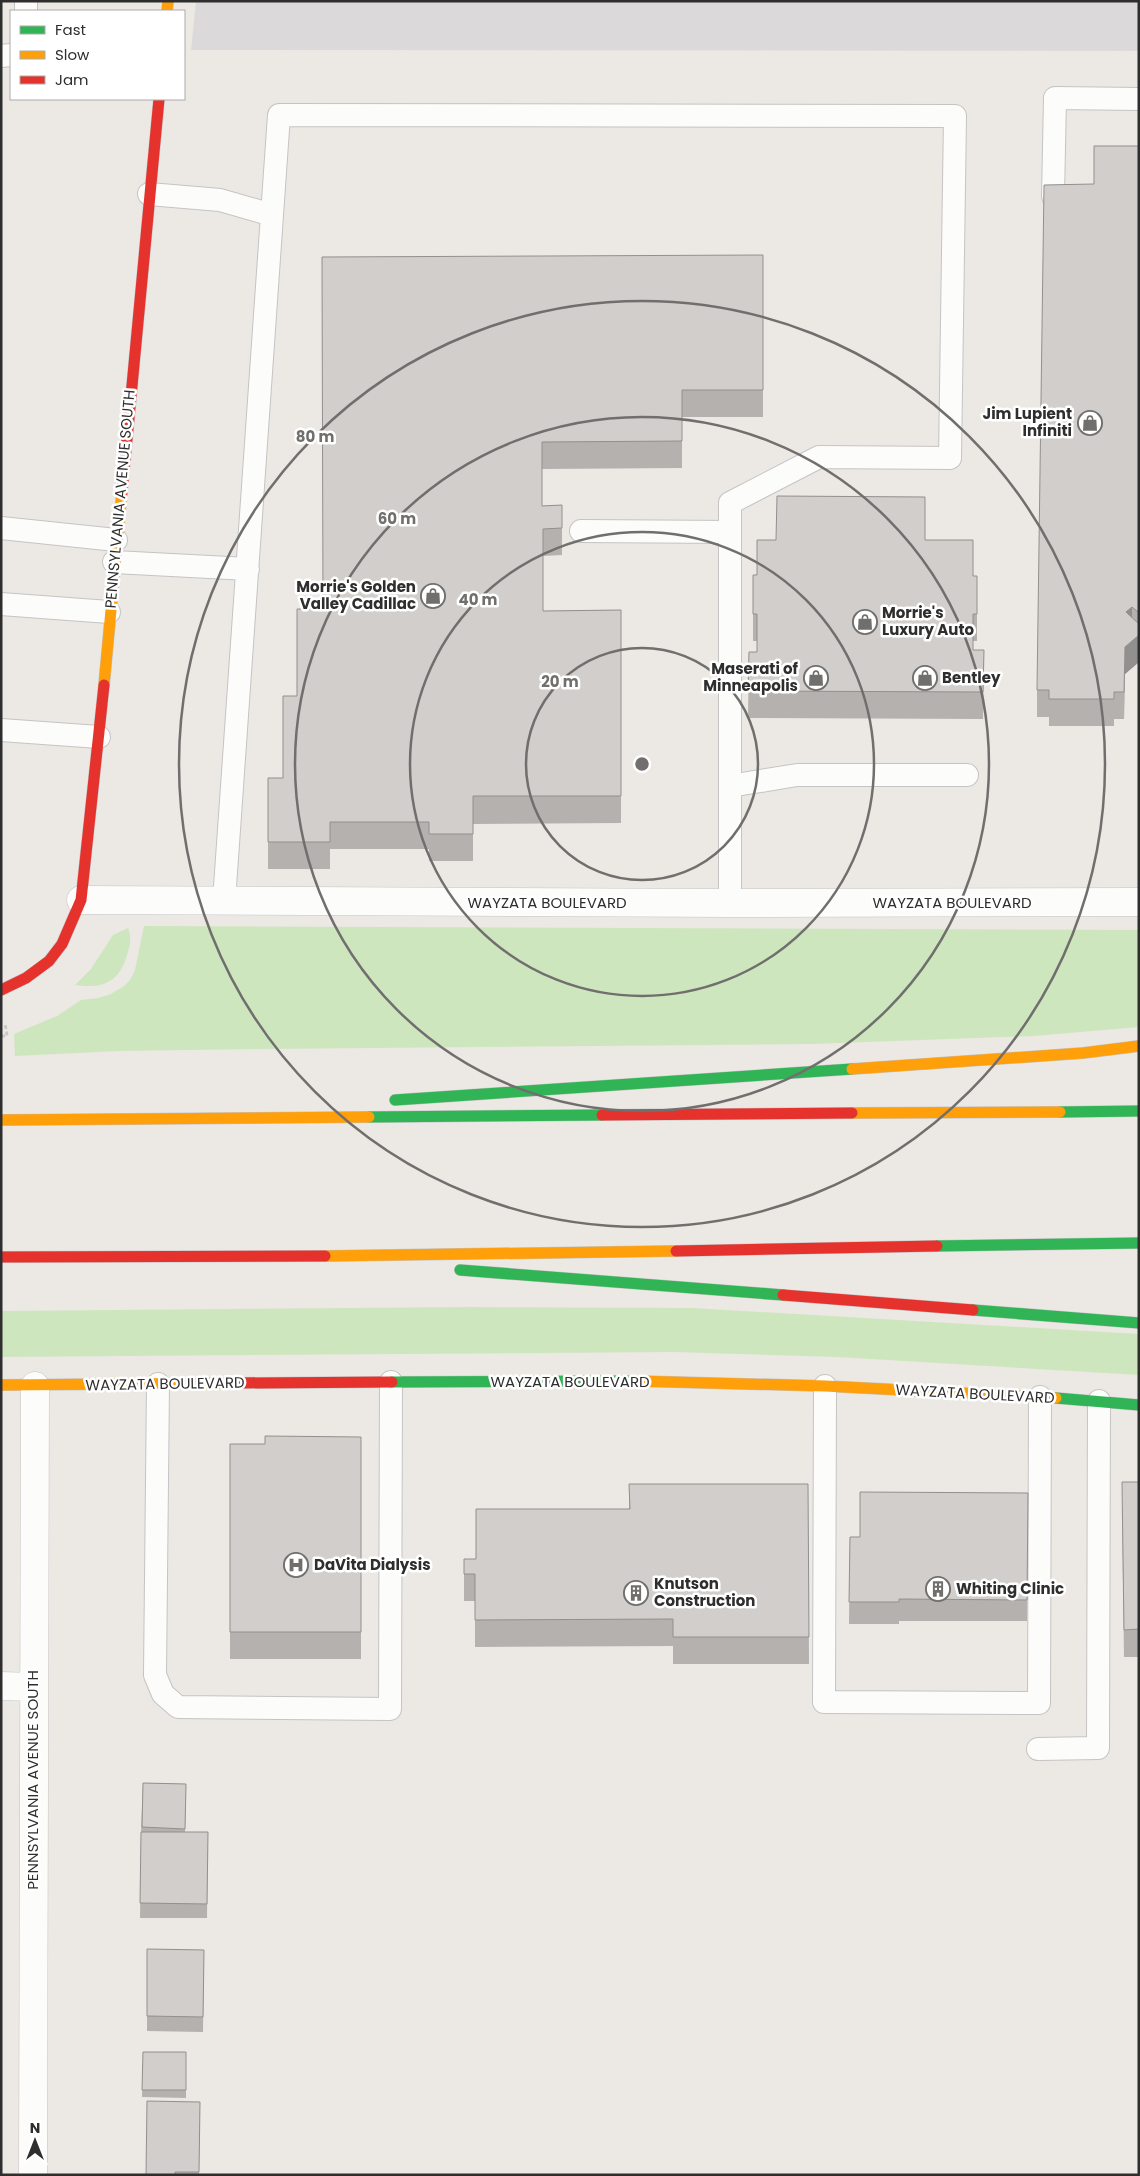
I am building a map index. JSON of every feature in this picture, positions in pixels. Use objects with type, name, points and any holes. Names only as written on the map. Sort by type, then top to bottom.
[{"type":"main road","name":"PENNSYLVANIA AVENUE SOUTH","points":[[81,900],[99,737],[109,612],[159,100]]},
{"type":"main road","points":[[1,990],[26,978],[49,960],[62,944],[81,900]]},
{"type":"main road","points":[[381,1101],[1083,1053],[1139,1046]]},
{"type":"main road","points":[[114,1120],[312,1106]]},
{"type":"main road","points":[[1,1120],[1139,1111]]},
{"type":"main road","points":[[1,1257],[294,1257],[1139,1243]]},
{"type":"main road","points":[[294,1257],[413,1266]]},
{"type":"main road","points":[[452,1270],[1139,1323]]},
{"type":"main road","name":"WAYZATA BOULEVARD","points":[[1,1385],[620,1381],[825,1386],[1040,1397],[1139,1405]]},
{"type":"street","name":"WAYZATA BOULEVARD","points":[[81,900],[730,903],[1139,902]]},
{"type":"street","name":"PENNSYLVANIA AVENUE SOUTH","points":[[34,2175],[35,1386]]},
{"type":"street","points":[[1,1686],[34,1687]]},
{"type":"lane","points":[[1053,196],[1056,98],[1139,98]]},
{"type":"lane","points":[[224,901],[279,115],[955,116],[950,458],[819,457],[730,503],[730,903]]},
{"type":"lane","points":[[150,194],[220,200],[272,215]]},
{"type":"lane","points":[[1,528],[115,551],[248,569]]},
{"type":"lane","points":[[582,531],[730,532]]},
{"type":"lane","points":[[1,604],[109,612]]},
{"type":"lane","points":[[1,730],[99,737]]},
{"type":"lane","points":[[730,786],[798,775],[967,775]]},
{"type":"lane","points":[[158,1384],[155,1675],[163,1694],[178,1708],[390,1709],[392,1382]]},
{"type":"lane","points":[[825,1386],[824,1702],[1040,1703],[1040,1397]]},
{"type":"lane","points":[[1038,1749],[1098,1748],[1099,1401]]},
{"type":"path","points":[[1,1036],[6,1036],[5,1020]]},
{"type":"shaded area","points":[[196,1],[1139,1],[1139,51],[191,50]]},
{"type":"green space","points":[[144,926],[1139,930],[1139,1027],[1034,1036],[812,1044],[118,1051],[15,1056],[14,1034],[57,1016],[81,1000],[111,994],[130,980],[135,970]]},
{"type":"green space","points":[[128,928],[129,948],[124,964],[114,978],[101,985],[75,985],[91,969],[113,935]]},
{"type":"green space","points":[[469,1307],[692,1308],[1139,1334],[1139,1375],[837,1357],[673,1352],[1,1357],[1,1311]]},
{"type":"building","name":"Jim Lupient Infiniti","points":[[1094,146],[1139,146],[1139,611],[1132,607],[1126,612],[1139,624],[1139,635],[1125,647],[1124,692],[1114,692],[1114,699],[1049,699],[1049,690],[1037,690],[1044,185],[1094,184]]},
{"type":"building","name":"Morrie's Golden Valley Cadillac","points":[[763,255],[763,390],[682,390],[682,441],[542,442],[542,506],[562,505],[562,528],[543,529],[543,611],[621,610],[621,796],[473,796],[473,834],[429,834],[429,822],[330,822],[330,842],[268,842],[268,778],[283,778],[283,696],[297,696],[297,609],[323,609],[322,257]]},
{"type":"building","name":"Morrie's Luxury Auto","points":[[777,496],[925,497],[925,540],[973,540],[973,576],[977,576],[977,614],[973,614],[973,650],[984,650],[983,692],[748,691],[749,652],[757,652],[757,614],[753,614],[753,575],[757,575],[757,540],[776,540]]},
{"type":"building","name":"DaVita Dialysis","points":[[265,1436],[361,1437],[361,1632],[230,1632],[230,1444],[265,1444]]},
{"type":"building","points":[[1122,1482],[1139,1482],[1139,1629],[1124,1630]]},
{"type":"building","name":"Knutson Construction","points":[[629,1484],[808,1484],[809,1637],[673,1637],[673,1619],[475,1620],[475,1574],[464,1574],[464,1559],[476,1559],[476,1509],[630,1509]]},
{"type":"building","name":"Whiting Clinic","points":[[860,1492],[1028,1493],[1027,1600],[899,1599],[899,1602],[849,1602],[850,1537],[860,1537]]},
{"type":"building","points":[[143,1783],[186,1784],[185,1829],[142,1827]]},
{"type":"building","points":[[141,1832],[208,1832],[207,1904],[140,1903]]},
{"type":"building","points":[[147,1949],[204,1950],[203,2017],[147,2016]]},
{"type":"building","points":[[143,2052],[186,2052],[186,2090],[142,2090]]},
{"type":"building","points":[[147,2101],[200,2102],[199,2172],[175,2172],[175,2175],[146,2175]]},
{"type":"traffic: fast","points":[[395,1100],[852,1069]]},
{"type":"traffic: fast","points":[[1060,1112],[1139,1111]]},
{"type":"traffic: fast","points":[[369,1117],[602,1115]]},
{"type":"traffic: fast","points":[[937,1246],[1139,1243]]},
{"type":"traffic: fast","points":[[460,1270],[783,1295]]},
{"type":"traffic: fast","points":[[973,1310],[1139,1323]]},
{"type":"traffic: fast","points":[[392,1382],[635,1381]]},
{"type":"traffic: fast","points":[[1056,1398],[1139,1405]]},
{"type":"traffic: slow","points":[[167,10],[168,1]]},
{"type":"traffic: slow","points":[[104,685],[122,492]]},
{"type":"traffic: slow","points":[[852,1069],[1083,1053],[1139,1046]]},
{"type":"traffic: slow","points":[[852,1113],[1060,1112]]},
{"type":"traffic: slow","points":[[1,1120],[369,1117]]},
{"type":"traffic: slow","points":[[325,1256],[676,1251]]},
{"type":"traffic: slow","points":[[635,1381],[825,1386],[1056,1398]]},
{"type":"traffic: slow","points":[[1,1385],[236,1383]]},
{"type":"traffic: jam","points":[[122,492],[159,100]]},
{"type":"traffic: jam","points":[[1,990],[26,978],[49,961],[62,944],[81,900],[104,685]]},
{"type":"traffic: jam","points":[[602,1115],[852,1113]]},
{"type":"traffic: jam","points":[[676,1251],[937,1246]]},
{"type":"traffic: jam","points":[[1,1257],[325,1256]]},
{"type":"traffic: jam","points":[[783,1295],[973,1310]]},
{"type":"traffic: jam","points":[[236,1383],[392,1382]]},
{"type":"place","name":"Jim Lupient Infiniti","points":[[1090,423]]},
{"type":"place","name":"Morrie's Golden Valley Cadillac","points":[[433,596]]},
{"type":"place","name":"Morrie's Luxury Auto","points":[[865,622]]},
{"type":"place","name":"Maserati of Minneapolis","points":[[816,678]]},
{"type":"place","name":"Bentley","points":[[925,678]]},
{"type":"place","name":"DaVita Dialysis","points":[[296,1565]]},
{"type":"place","name":"Whiting Clinic","points":[[938,1589]]},
{"type":"place","name":"Knutson Construction","points":[[636,1593]]}]
